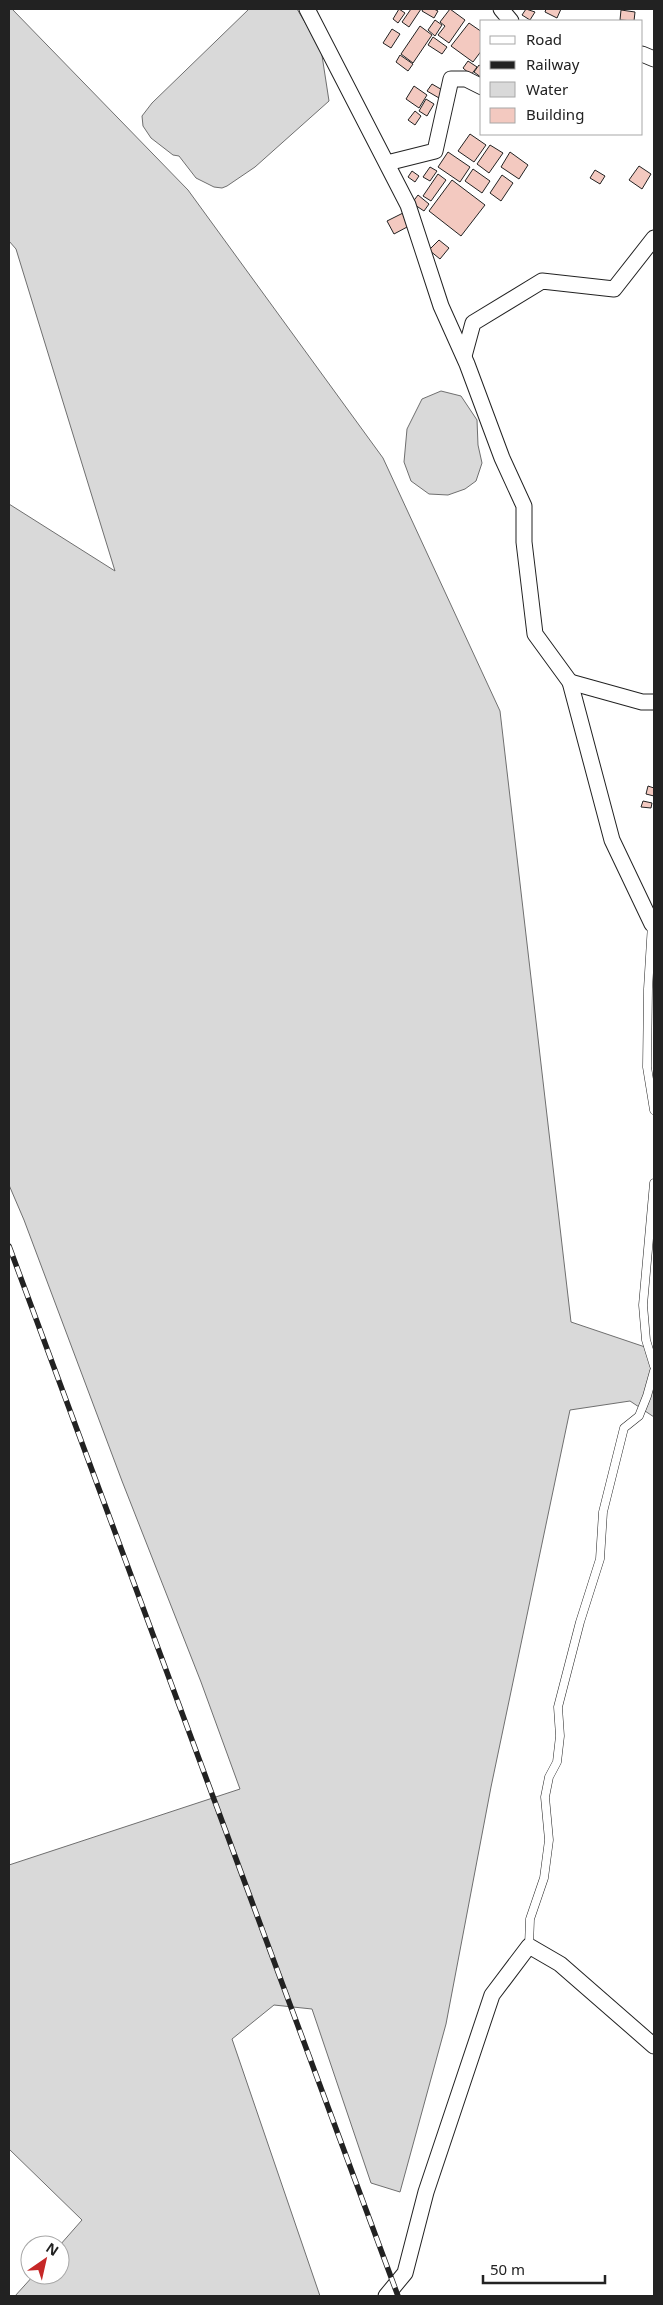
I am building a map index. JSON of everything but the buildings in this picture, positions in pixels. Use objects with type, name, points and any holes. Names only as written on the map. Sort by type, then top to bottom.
[{"type":"street","points":[[307,9],[408,205],[441,306],[464,356],[502,458],[524,506],[524,542],[535,634],[570,682],[612,840],[653,920]]},
{"type":"street","points":[[501,9],[510,20]]},
{"type":"street","points":[[387,163],[435,151],[452,79],[466,79],[480,86]]},
{"type":"street","points":[[464,356],[473,323],[542,281],[614,289],[654,238]]},
{"type":"street","points":[[570,682],[642,702],[654,702]]},
{"type":"street","points":[[386,2296],[405,2273],[426,2192],[492,1995],[529,1946],[560,1964],[654,2046]]},
{"type":"lane","points":[[653,920],[648,989],[647,1067],[654,1110]]},
{"type":"lane","points":[[654,1183],[643,1305],[646,1340],[654,1366]]},
{"type":"lane","points":[[529,1946],[530,1919],[544,1878],[550,1840],[545,1797],[549,1777],[557,1762],[560,1736],[558,1707],[580,1622],[600,1559],[602,1512],[624,1428],[639,1416],[654,1371]]},
{"type":"water","points":[[9,9],[12,9],[188,190],[383,458],[500,711],[571,1322],[654,1350],[654,1417],[630,1401],[570,1410],[491,1787],[446,2024],[400,2192],[371,2183],[312,2009],[274,2005],[232,2039],[320,2296],[15,2296],[25,2285],[70,2285],[69,2235],[82,2220],[9,2149],[9,1865],[240,1789],[201,1682],[9,1185],[9,504],[115,571],[16,249],[9,241]]},
{"type":"water","points":[[249,9],[297,9],[321,49],[329,101],[255,167],[227,186],[222,188],[214,187],[196,178],[179,156],[173,155],[151,138],[143,126],[142,116],[152,103]]},
{"type":"water","points":[[441,391],[461,396],[477,420],[478,445],[482,463],[476,481],[465,489],[448,495],[429,494],[411,481],[404,462],[407,429],[422,399]]},
{"type":"railway","points":[[9,1246],[398,2296]]}]
